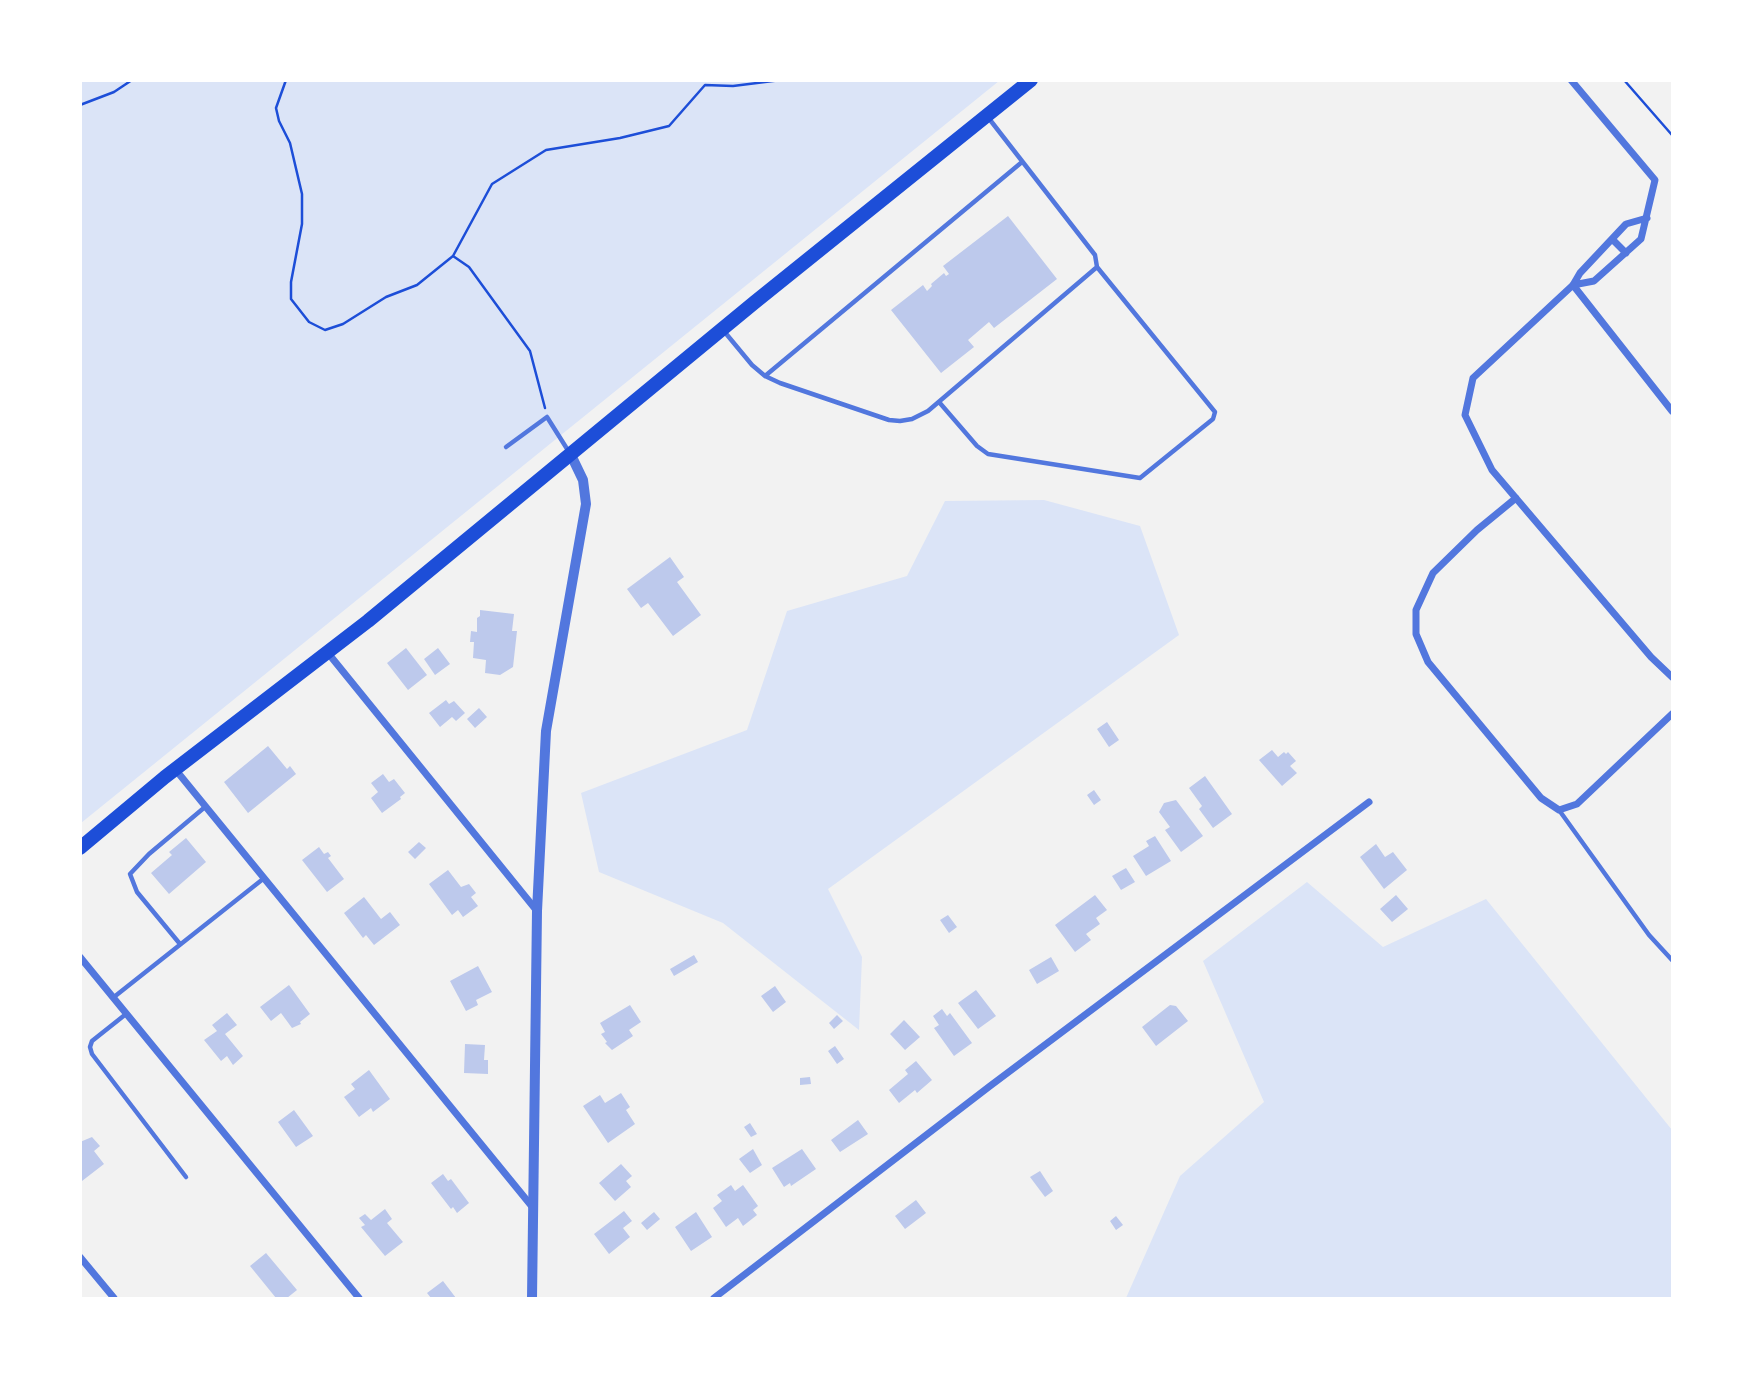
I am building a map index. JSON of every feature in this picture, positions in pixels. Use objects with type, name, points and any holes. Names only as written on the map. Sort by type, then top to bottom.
[{"type":"main road","points":[[80,848],[175,769],[328,653],[1031,80]]},
{"type":"street","points":[[1571,80],[1655,180],[1641,239],[1594,281],[1573,285]]},
{"type":"street","points":[[1647,218],[1626,224],[1580,273],[1573,285],[1473,377],[1465,415],[1492,470],[1651,657],[1672,677]]},
{"type":"street","points":[[1612,239],[1626,253]]},
{"type":"street","points":[[1573,285],[1672,411]]},
{"type":"street","points":[[532,1298],[537,911],[546,732],[586,503],[583,480],[571,455]]},
{"type":"street","points":[[1516,498],[1477,530],[1433,573],[1416,610],[1416,634],[1428,662],[1541,798],[1559,810],[1577,804],[1672,714]]},
{"type":"street","points":[[328,653],[537,911]]},
{"type":"street","points":[[175,769],[535,1210]]},
{"type":"street","points":[[714,1298],[990,1086],[1369,802]]},
{"type":"street","points":[[80,957],[359,1298]]},
{"type":"street","points":[[80,1257],[114,1298]]},
{"type":"lane","points":[[939,402],[977,446],[988,454],[1140,478],[1213,419],[1215,412],[1097,267],[1095,255],[987,116]]},
{"type":"lane","points":[[765,376],[1023,162]]},
{"type":"lane","points":[[723,329],[752,365],[765,376],[889,420],[900,421],[912,419],[939,402],[1097,267]]},
{"type":"lane","points":[[506,447],[547,417],[571,455]]},
{"type":"lane","points":[[180,944],[137,892],[130,874],[149,854],[206,807]]},
{"type":"lane","points":[[1559,810],[1649,935],[1672,960]]},
{"type":"lane","points":[[113,998],[264,878]]},
{"type":"lane","points":[[126,1013],[92,1041],[92,1054],[186,1177]]},
{"type":"path","points":[[80,105],[114,92],[132,80]]},
{"type":"path","points":[[286,80],[276,108],[290,143],[302,194],[302,223],[291,282],[291,299],[309,321],[325,330],[343,324],[386,297],[417,285],[453,256],[492,184],[546,150],[620,138],[669,126],[705,86],[733,86],[781,80]]},
{"type":"path","points":[[1624,80],[1672,135]]},
{"type":"path","points":[[453,256],[469,267],[530,351],[547,417]]},
{"type":"shaded area","points":[[81,81],[999,81],[81,823]]},
{"type":"shaded area","points":[[1044,500],[1140,526],[1179,635],[828,889],[862,957],[859,1030],[723,923],[599,872],[581,793],[747,730],[787,611],[907,576],[945,501]]},
{"type":"shaded area","points":[[1307,882],[1383,947],[1486,899],[1672,1130],[1672,1298],[1126,1298],[1180,1176],[1264,1102],[1203,961]]},
{"type":"building","points":[[1008,216],[1057,279],[994,328],[989,322],[968,340],[974,347],[941,373],[891,310],[923,285],[927,291],[944,273],[946,276],[949,274],[943,266]]},
{"type":"building","points":[[670,557],[684,577],[677,582],[701,615],[673,636],[648,603],[641,608],[627,589]]},
{"type":"building","points":[[480,610],[514,614],[512,631],[517,631],[513,667],[500,675],[485,673],[486,660],[473,658],[474,642],[470,642],[471,631],[477,632]]},
{"type":"building","points":[[406,648],[427,675],[408,690],[387,663]]},
{"type":"building","points":[[438,648],[450,664],[435,675],[424,659]]},
{"type":"building","points":[[446,700],[449,704],[454,701],[465,713],[456,721],[452,717],[440,727],[429,713]]},
{"type":"building","points":[[479,708],[487,717],[475,728],[467,719]]},
{"type":"building","points":[[1107,722],[1119,740],[1109,747],[1097,729]]},
{"type":"building","points":[[268,746],[287,769],[290,766],[296,774],[248,813],[224,782]]},
{"type":"building","points":[[1272,750],[1278,757],[1288,752],[1296,761],[1290,766],[1297,773],[1282,786],[1259,760]]},
{"type":"building","points":[[383,774],[389,782],[394,779],[405,793],[382,813],[371,798],[378,792],[371,783]]},
{"type":"building","points":[[1205,776],[1232,814],[1213,828],[1199,809],[1202,806],[1189,788]]},
{"type":"building","points":[[1094,790],[1101,800],[1094,805],[1087,795]]},
{"type":"building","points":[[1176,800],[1203,836],[1181,852],[1165,830],[1170,827],[1159,812],[1164,803]]},
{"type":"building","points":[[1155,836],[1171,861],[1146,876],[1133,856],[1149,846],[1146,841]]},
{"type":"building","points":[[186,838],[206,862],[169,894],[151,873],[172,855],[169,852]]},
{"type":"building","points":[[419,842],[426,848],[415,859],[408,852]]},
{"type":"building","points":[[1376,844],[1385,857],[1393,852],[1407,870],[1384,889],[1360,857]]},
{"type":"building","points":[[319,847],[324,854],[328,852],[331,856],[328,858],[344,879],[327,892],[302,860]]},
{"type":"building","points":[[1126,868],[1135,882],[1121,890],[1112,876]]},
{"type":"building","points":[[448,870],[461,887],[469,884],[476,893],[471,897],[478,906],[463,917],[458,910],[452,915],[429,884]]},
{"type":"building","points":[[1095,895],[1107,910],[1096,918],[1100,924],[1086,934],[1091,940],[1075,952],[1055,925]]},
{"type":"building","points":[[1396,895],[1408,909],[1392,922],[1380,909]]},
{"type":"building","points":[[364,897],[381,919],[390,912],[400,925],[374,945],[366,935],[363,938],[344,913]]},
{"type":"building","points":[[948,915],[957,927],[949,933],[940,920]]},
{"type":"building","points":[[694,955],[698,962],[674,976],[670,969]]},
{"type":"building","points":[[1051,957],[1059,971],[1037,984],[1029,970]]},
{"type":"building","points":[[478,966],[492,992],[476,1000],[478,1005],[466,1011],[450,981]]},
{"type":"building","points":[[289,985],[310,1014],[301,1024],[292,1028],[281,1013],[271,1021],[260,1007]]},
{"type":"building","points":[[775,986],[786,1002],[773,1012],[761,996]]},
{"type":"building","points":[[976,990],[996,1016],[978,1029],[958,1003]]},
{"type":"building","points":[[630,1005],[641,1022],[629,1030],[633,1036],[612,1050],[601,1034],[605,1032],[600,1023]]},
{"type":"building","points":[[1170,1005],[1176,1006],[1188,1021],[1156,1046],[1142,1027]]},
{"type":"building","points":[[942,1009],[947,1016],[950,1013],[972,1043],[954,1056],[934,1028],[939,1025],[933,1016]]},
{"type":"building","points":[[227,1013],[237,1025],[225,1034],[243,1056],[233,1065],[227,1056],[221,1061],[204,1040],[217,1031],[212,1025]]},
{"type":"building","points":[[837,1015],[843,1021],[834,1029],[829,1023]]},
{"type":"building","points":[[904,1020],[920,1037],[905,1050],[890,1034]]},
{"type":"building","points":[[465,1044],[485,1045],[484,1060],[488,1060],[488,1074],[464,1073]]},
{"type":"building","points":[[835,1046],[844,1059],[837,1064],[828,1051]]},
{"type":"building","points":[[916,1061],[932,1080],[899,1103],[889,1090],[908,1074],[905,1070]]},
{"type":"building","points":[[369,1070],[390,1099],[373,1112],[371,1108],[359,1117],[344,1097],[355,1089],[351,1084]]},
{"type":"building","points":[[810,1077],[811,1084],[800,1085],[800,1078]]},
{"type":"building","points":[[621,1093],[630,1107],[626,1110],[635,1124],[608,1143],[583,1106],[600,1095],[605,1103]]},
{"type":"building","points":[[294,1110],[313,1136],[296,1147],[278,1122]]},
{"type":"building","points":[[858,1120],[868,1134],[840,1152],[831,1140]]},
{"type":"building","points":[[750,1123],[757,1134],[751,1137],[744,1127]]},
{"type":"building","points":[[92,1137],[100,1146],[94,1151],[104,1164],[82,1181],[80,1142]]},
{"type":"building","points":[[753,1149],[762,1165],[750,1173],[739,1159]]},
{"type":"building","points":[[802,1149],[816,1169],[791,1186],[790,1183],[784,1187],[772,1168]]},
{"type":"building","points":[[621,1164],[632,1176],[626,1181],[631,1187],[615,1201],[599,1183]]},
{"type":"building","points":[[1040,1171],[1053,1191],[1045,1197],[1030,1177]]},
{"type":"building","points":[[443,1174],[448,1181],[451,1179],[469,1203],[457,1213],[431,1183]]},
{"type":"building","points":[[731,1185],[735,1191],[743,1185],[758,1206],[753,1210],[757,1215],[743,1226],[738,1218],[726,1227],[713,1208],[722,1201],[717,1195]]},
{"type":"building","points":[[916,1200],[926,1213],[905,1229],[895,1216]]},
{"type":"building","points":[[385,1209],[392,1219],[387,1223],[403,1242],[385,1256],[361,1227],[365,1225],[359,1218],[365,1214],[371,1220]]},
{"type":"building","points":[[624,1211],[632,1221],[623,1228],[630,1237],[609,1254],[594,1234]]},
{"type":"building","points":[[654,1212],[660,1219],[647,1230],[641,1223]]},
{"type":"building","points":[[696,1212],[712,1237],[691,1251],[675,1227]]},
{"type":"building","points":[[1116,1216],[1123,1225],[1116,1230],[1110,1221]]},
{"type":"building","points":[[266,1253],[297,1290],[287,1298],[276,1298],[250,1266]]},
{"type":"building","points":[[443,1281],[456,1298],[431,1298],[427,1293]]}]
